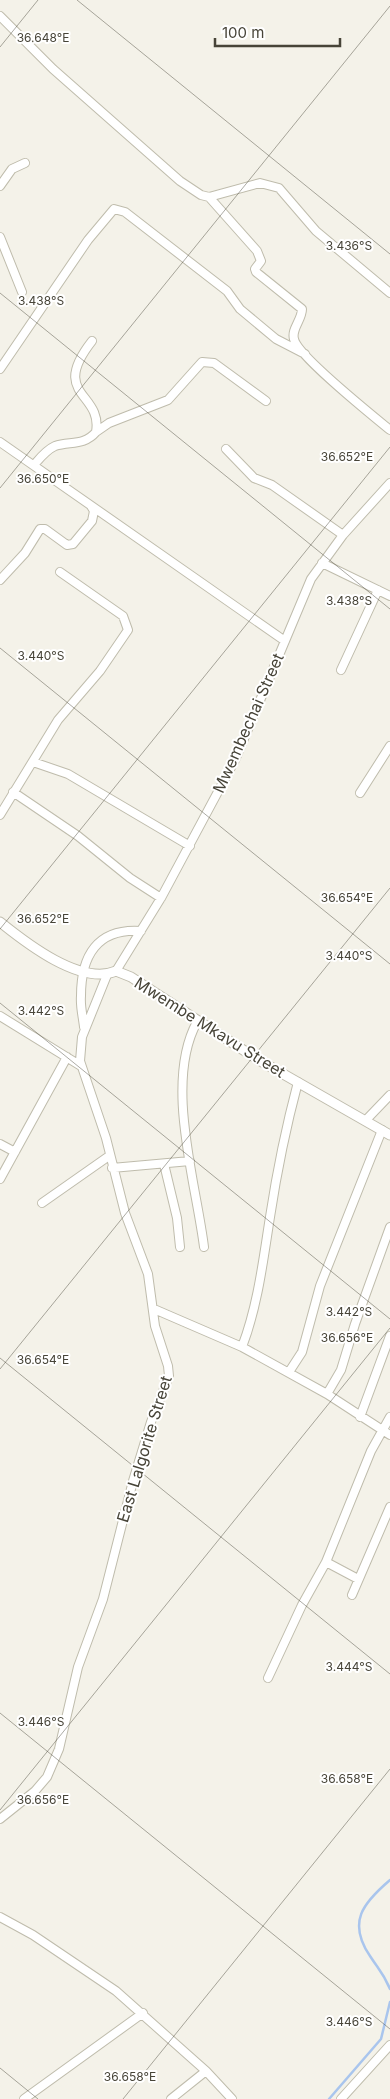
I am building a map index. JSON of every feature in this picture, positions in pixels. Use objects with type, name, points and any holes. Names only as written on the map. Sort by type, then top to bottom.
[{"type":"street","points":[[0,16],[53,69],[180,181],[201,195],[210,197],[260,183],[279,188],[316,231],[390,293]]},
{"type":"street","points":[[0,186],[12,169],[25,163]]},
{"type":"street","points":[[210,197],[257,251],[261,261],[255,271],[302,309],[293,335],[297,346],[334,383],[390,430]]},
{"type":"street","points":[[0,369],[88,240],[114,209],[125,212],[227,291],[240,309],[276,339],[304,354]]},
{"type":"street","points":[[0,237],[22,292]]},
{"type":"street","points":[[92,341],[79,360],[74,373],[74,380],[92,409],[97,424],[96,432]]},
{"type":"street","points":[[34,465],[45,452],[54,447],[81,443],[109,423],[168,400],[202,362],[214,363],[266,400]]},
{"type":"street","points":[[0,442],[147,543],[194,580],[284,641]]},
{"type":"street","points":[[226,449],[254,478],[272,485],[343,535]]},
{"type":"street","name":"Mwembechai Street","points":[[111,973],[141,931],[161,898],[235,760],[312,578],[343,535],[390,483]]},
{"type":"street","points":[[0,580],[25,553],[30,541],[40,529],[45,529],[67,545],[73,544],[94,516],[94,511],[90,505]]},
{"type":"street","points":[[322,563],[390,596]]},
{"type":"street","points":[[0,815],[58,720],[100,671],[128,630],[124,616],[60,572]]},
{"type":"street","points":[[341,670],[378,590]]},
{"type":"street","points":[[360,793],[390,746]]},
{"type":"street","points":[[33,762],[68,774],[190,846]]},
{"type":"street","points":[[13,792],[78,836],[130,878],[161,898]]},
{"type":"street","name":"Mwembe Mkavu Street","points":[[0,922],[40,952],[82,970],[131,977],[197,1022],[386,1133]]},
{"type":"street","points":[[84,1031],[80,999],[82,970],[102,938],[116,931],[141,931]]},
{"type":"street","name":"East Lalgorite Street","points":[[0,1819],[36,1791],[47,1777],[59,1750],[78,1667],[103,1599],[151,1422],[167,1382],[168,1366],[155,1326],[154,1309],[145,1266],[108,1156],[106,1138],[81,1066],[80,1051],[84,1031],[111,973]]},
{"type":"street","points":[[0,1016],[81,1066]]},
{"type":"street","points":[[197,1022],[188,1043],[183,1086],[190,1162],[204,1247]]},
{"type":"street","points":[[0,1179],[67,1057]]},
{"type":"street","points":[[242,1347],[250,1326],[281,1148],[298,1082]]},
{"type":"street","points":[[366,1120],[390,1095]]},
{"type":"street","points":[[289,1372],[302,1352],[320,1286],[386,1133]]},
{"type":"street","points":[[0,1144],[15,1152]]},
{"type":"street","points":[[42,1203],[108,1156]]},
{"type":"street","points":[[112,1168],[144,1164],[190,1162]]},
{"type":"street","points":[[164,1164],[177,1218],[180,1247]]},
{"type":"street","points":[[327,1394],[341,1370],[355,1324],[390,1227]]},
{"type":"street","points":[[154,1309],[242,1347],[289,1372],[387,1433]]},
{"type":"street","points":[[360,1417],[390,1336]]},
{"type":"street","points":[[268,1678],[302,1605],[326,1562],[358,1478],[387,1433],[390,1417]]},
{"type":"street","points":[[352,1594],[390,1507]]},
{"type":"street","points":[[326,1562],[358,1579]]},
{"type":"street","points":[[0,1917],[34,1934],[116,1991],[206,2071],[232,2099]]},
{"type":"street","points":[[24,2099],[143,2013]]},
{"type":"street","points":[[341,2099],[390,2045]]},
{"type":"street","points":[[170,2099],[206,2071]]},
{"type":"waterway","points":[[390,1880],[380,1888],[366,1905],[359,1923],[363,1944],[390,1989]]},
{"type":"waterway","points":[[329,2099],[381,2039],[390,2002]]}]
